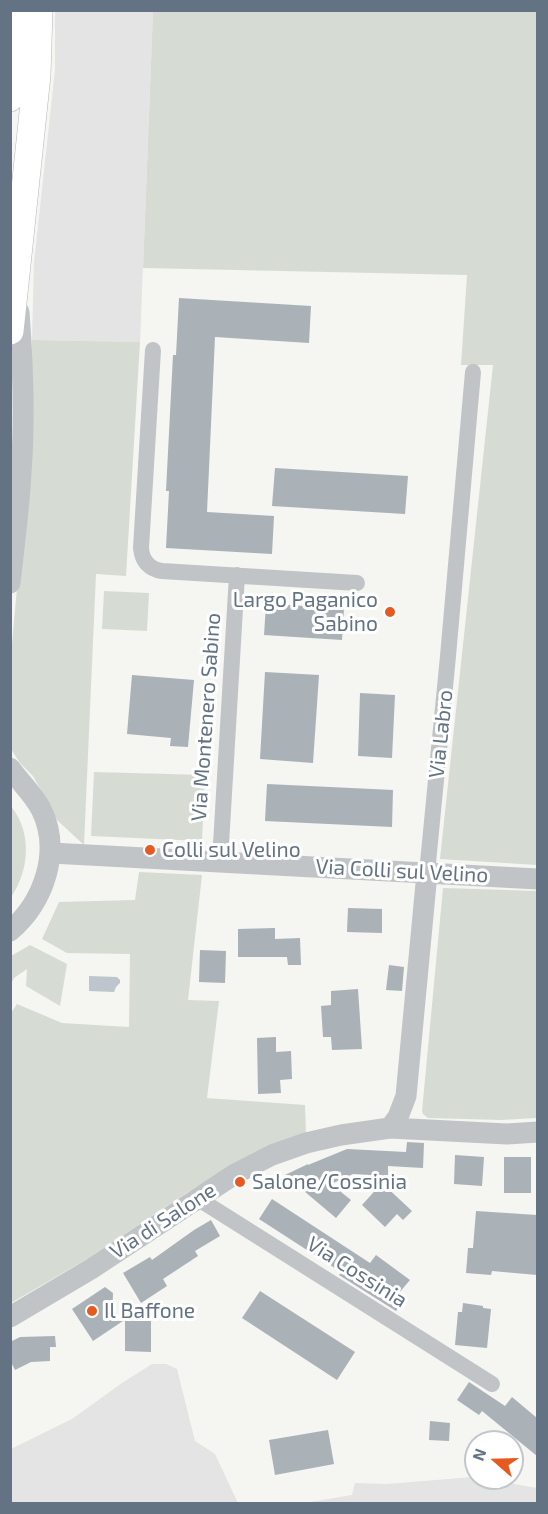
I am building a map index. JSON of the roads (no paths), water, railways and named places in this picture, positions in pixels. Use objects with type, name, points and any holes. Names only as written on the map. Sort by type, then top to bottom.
[{"type":"main road","points":[[10,98],[15,10]]},
{"type":"main road","points":[[10,331],[38,67],[39,10]]},
{"type":"street","points":[[10,584],[22,448],[22,350],[16,269]]},
{"type":"street","points":[[153,351],[141,555],[147,564],[156,570],[357,582]]},
{"type":"street","name":"Via Labro","points":[[390,1128],[398,1117],[406,1096],[473,372]]},
{"type":"street","name":"Via Montenero Sabino","points":[[220,861],[237,575]]},
{"type":"street","points":[[10,931],[21,922],[32,907],[45,879],[51,853],[42,811],[29,790],[11,770]]},
{"type":"street","name":"Via Colli sul Velino","points":[[51,853],[537,879]]},
{"type":"street","points":[[406,1096],[416,1121],[427,1129]]},
{"type":"street","name":"Via di Salone","points":[[10,1317],[91,1269],[235,1174],[272,1155],[306,1143],[390,1128],[507,1134],[537,1132]]},
{"type":"street","name":"Via Cossinia","points":[[197,1198],[492,1384]]},
{"type":"place","name":"Largo Paganico Sabino","points":[[390,612]]},
{"type":"place","name":"Colli sul Velino","points":[[150,850]]},
{"type":"place","name":"Salone/Cossinia","points":[[240,1182]]},
{"type":"place","name":"Il Baffone","points":[[92,1311]]}]
